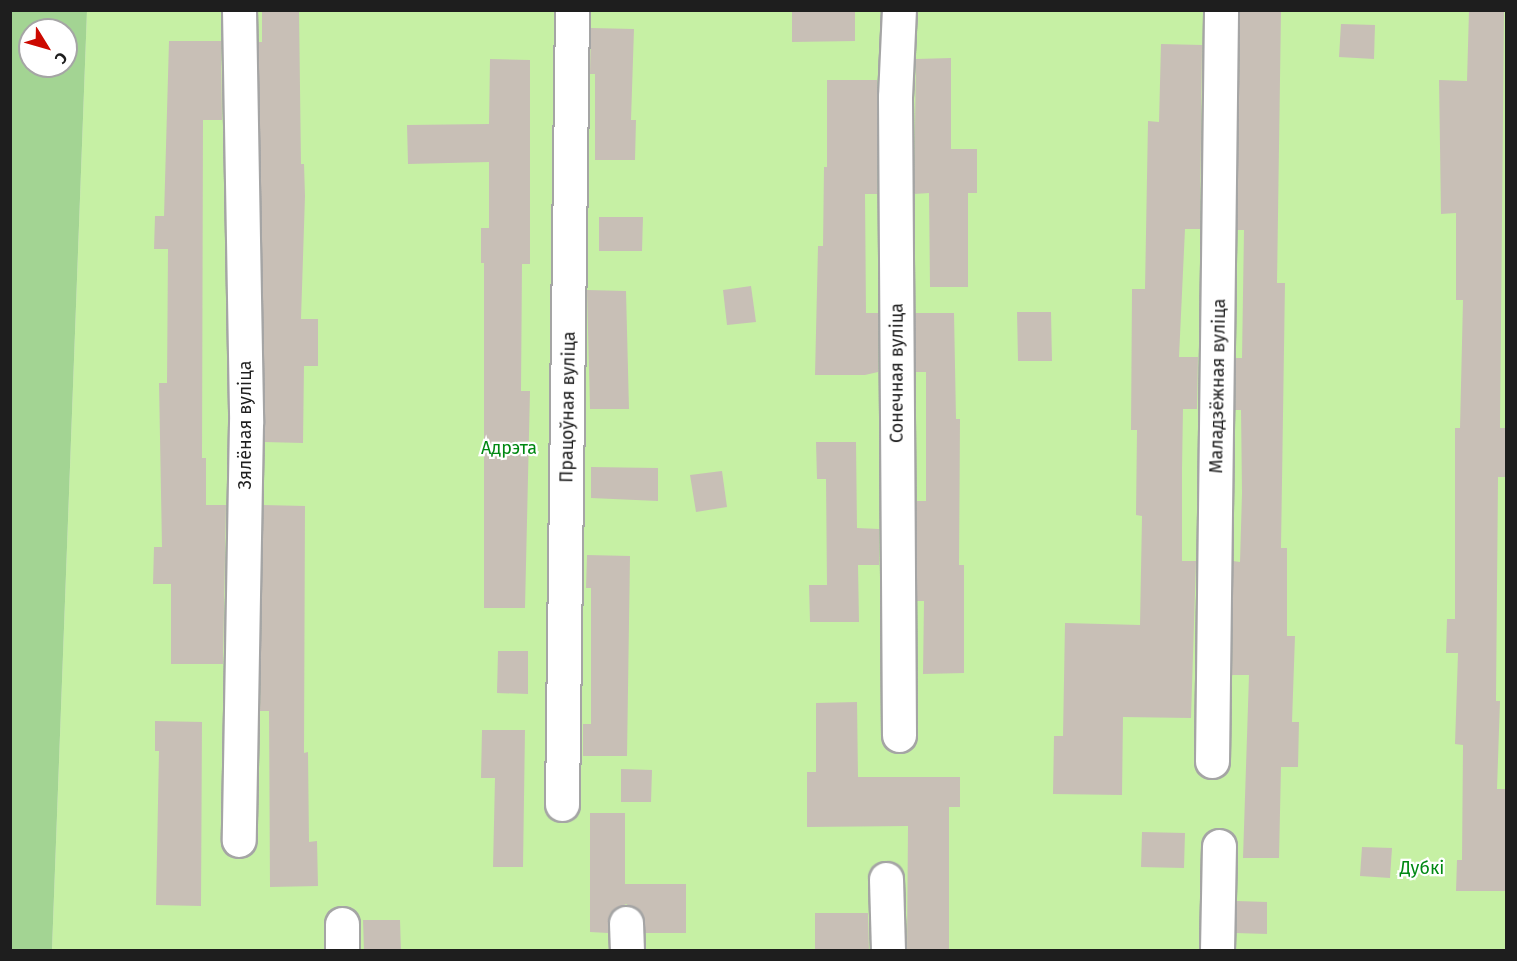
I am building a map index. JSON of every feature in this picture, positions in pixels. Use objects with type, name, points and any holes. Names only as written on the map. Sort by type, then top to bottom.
[{"type":"street","name":"Зялёная вуліца","points":[[239,10],[246,423],[239,840]]},
{"type":"street","name":"Працоўная вуліца","points":[[562,804],[572,10]]},
{"type":"street","name":"Сонечная вуліца","points":[[899,10],[896,97],[899,735]]},
{"type":"street","name":"Маладзёжная вуліца","points":[[1212,762],[1221,10]]},
{"type":"street","points":[[1217,951],[1219,846]]},
{"type":"street","points":[[886,879],[888,951]]},
{"type":"green space","points":[[10,11],[87,11],[52,950],[10,950]]},
{"type":"green space","name":"Адрэта","points":[[87,11],[1506,11],[1506,950],[52,950]]},
{"type":"building","points":[[792,10],[855,10],[855,41],[792,42]]},
{"type":"building","points":[[1469,10],[1504,10],[1500,428],[1506,428],[1506,477],[1498,477],[1496,701],[1500,701],[1497,789],[1506,789],[1506,891],[1456,891],[1457,860],[1462,860],[1463,745],[1455,744],[1458,653],[1446,653],[1447,619],[1455,619],[1455,428],[1460,428],[1463,300],[1456,300],[1456,213],[1441,214],[1439,80],[1467,81]]},
{"type":"building","points":[[299,11],[301,164],[304,164],[305,196],[301,319],[318,319],[318,366],[304,366],[303,443],[264,442],[258,42],[262,42],[262,12]]},
{"type":"building","points":[[1240,11],[1281,12],[1277,283],[1285,283],[1281,548],[1287,548],[1287,636],[1295,636],[1292,722],[1299,722],[1298,767],[1281,767],[1279,858],[1243,858],[1249,675],[1232,675],[1233,561],[1240,562],[1242,493],[1241,410],[1235,410],[1236,358],[1242,358],[1244,230],[1237,230]]},
{"type":"building","points":[[1341,24],[1375,25],[1374,59],[1339,57]]},
{"type":"building","points":[[591,28],[634,29],[631,120],[636,120],[635,160],[595,160],[595,74],[590,74]]},
{"type":"building","points":[[169,41],[221,41],[222,120],[203,120],[202,458],[206,458],[206,505],[226,505],[223,664],[171,664],[171,584],[153,584],[154,547],[162,547],[159,383],[167,383],[168,249],[154,249],[155,216],[164,216]]},
{"type":"building","points":[[1161,44],[1202,45],[1200,229],[1185,229],[1179,357],[1198,357],[1197,409],[1183,409],[1182,561],[1196,561],[1191,718],[1123,717],[1122,795],[1053,794],[1054,736],[1063,736],[1065,623],[1140,625],[1142,516],[1136,515],[1137,430],[1131,430],[1132,289],[1145,289],[1148,121],[1159,122]]},
{"type":"building","points":[[951,58],[951,149],[977,149],[977,193],[968,193],[968,287],[930,287],[929,193],[914,194],[916,59]]},
{"type":"building","points":[[490,59],[530,60],[530,264],[522,264],[521,391],[530,391],[525,608],[484,608],[484,263],[481,263],[481,228],[489,228],[489,162],[408,164],[407,125],[489,124]]},
{"type":"building","points":[[827,80],[877,80],[877,194],[865,194],[866,313],[878,313],[878,372],[865,375],[815,375],[818,246],[823,246],[824,167],[827,167]]},
{"type":"building","points":[[599,217],[643,217],[642,251],[599,251]]},
{"type":"building","points":[[751,286],[756,322],[727,325],[723,290]]},
{"type":"building","points":[[587,290],[626,291],[629,409],[590,409]]},
{"type":"building","points":[[1017,312],[1051,312],[1052,361],[1018,361]]},
{"type":"building","points":[[915,313],[954,313],[956,419],[960,419],[959,565],[964,565],[964,673],[923,674],[924,601],[917,601],[917,501],[926,501],[926,372],[915,372]]},
{"type":"building","points":[[816,442],[856,442],[857,528],[879,529],[879,565],[858,565],[859,622],[810,622],[809,585],[827,585],[826,479],[817,479]]},
{"type":"building","points":[[591,467],[658,468],[658,501],[591,498]]},
{"type":"building","points":[[722,471],[727,507],[696,512],[690,475]]},
{"type":"building","points":[[263,505],[305,506],[304,753],[308,752],[309,842],[317,841],[318,886],[270,887],[269,711],[260,711]]},
{"type":"building","points":[[587,555],[630,556],[627,756],[583,756],[583,724],[591,724],[591,588],[586,588]]},
{"type":"building","points":[[498,651],[528,651],[528,694],[497,693]]},
{"type":"building","points":[[857,702],[858,777],[960,777],[960,807],[949,807],[949,951],[907,951],[908,826],[807,827],[807,772],[816,772],[816,703]]},
{"type":"building","points":[[155,721],[202,722],[201,906],[156,905],[159,751],[155,751]]},
{"type":"building","points":[[482,730],[525,730],[523,867],[493,867],[495,778],[481,778]]},
{"type":"building","points":[[621,769],[652,770],[651,802],[621,802]]},
{"type":"building","points":[[590,813],[625,813],[625,884],[686,884],[686,933],[645,933],[642,913],[626,904],[610,914],[608,933],[590,932]]},
{"type":"building","points":[[1142,832],[1185,833],[1184,868],[1141,867]]},
{"type":"building","points":[[1362,847],[1392,848],[1390,878],[1360,876]]},
{"type":"building","points":[[1237,901],[1267,902],[1267,934],[1236,933]]},
{"type":"building","points":[[815,913],[868,913],[869,951],[815,951]]},
{"type":"building","points":[[363,920],[400,920],[401,951],[364,951]]},
{"type":"park label","name":"Дубкі","points":[[1422,868]]}]
